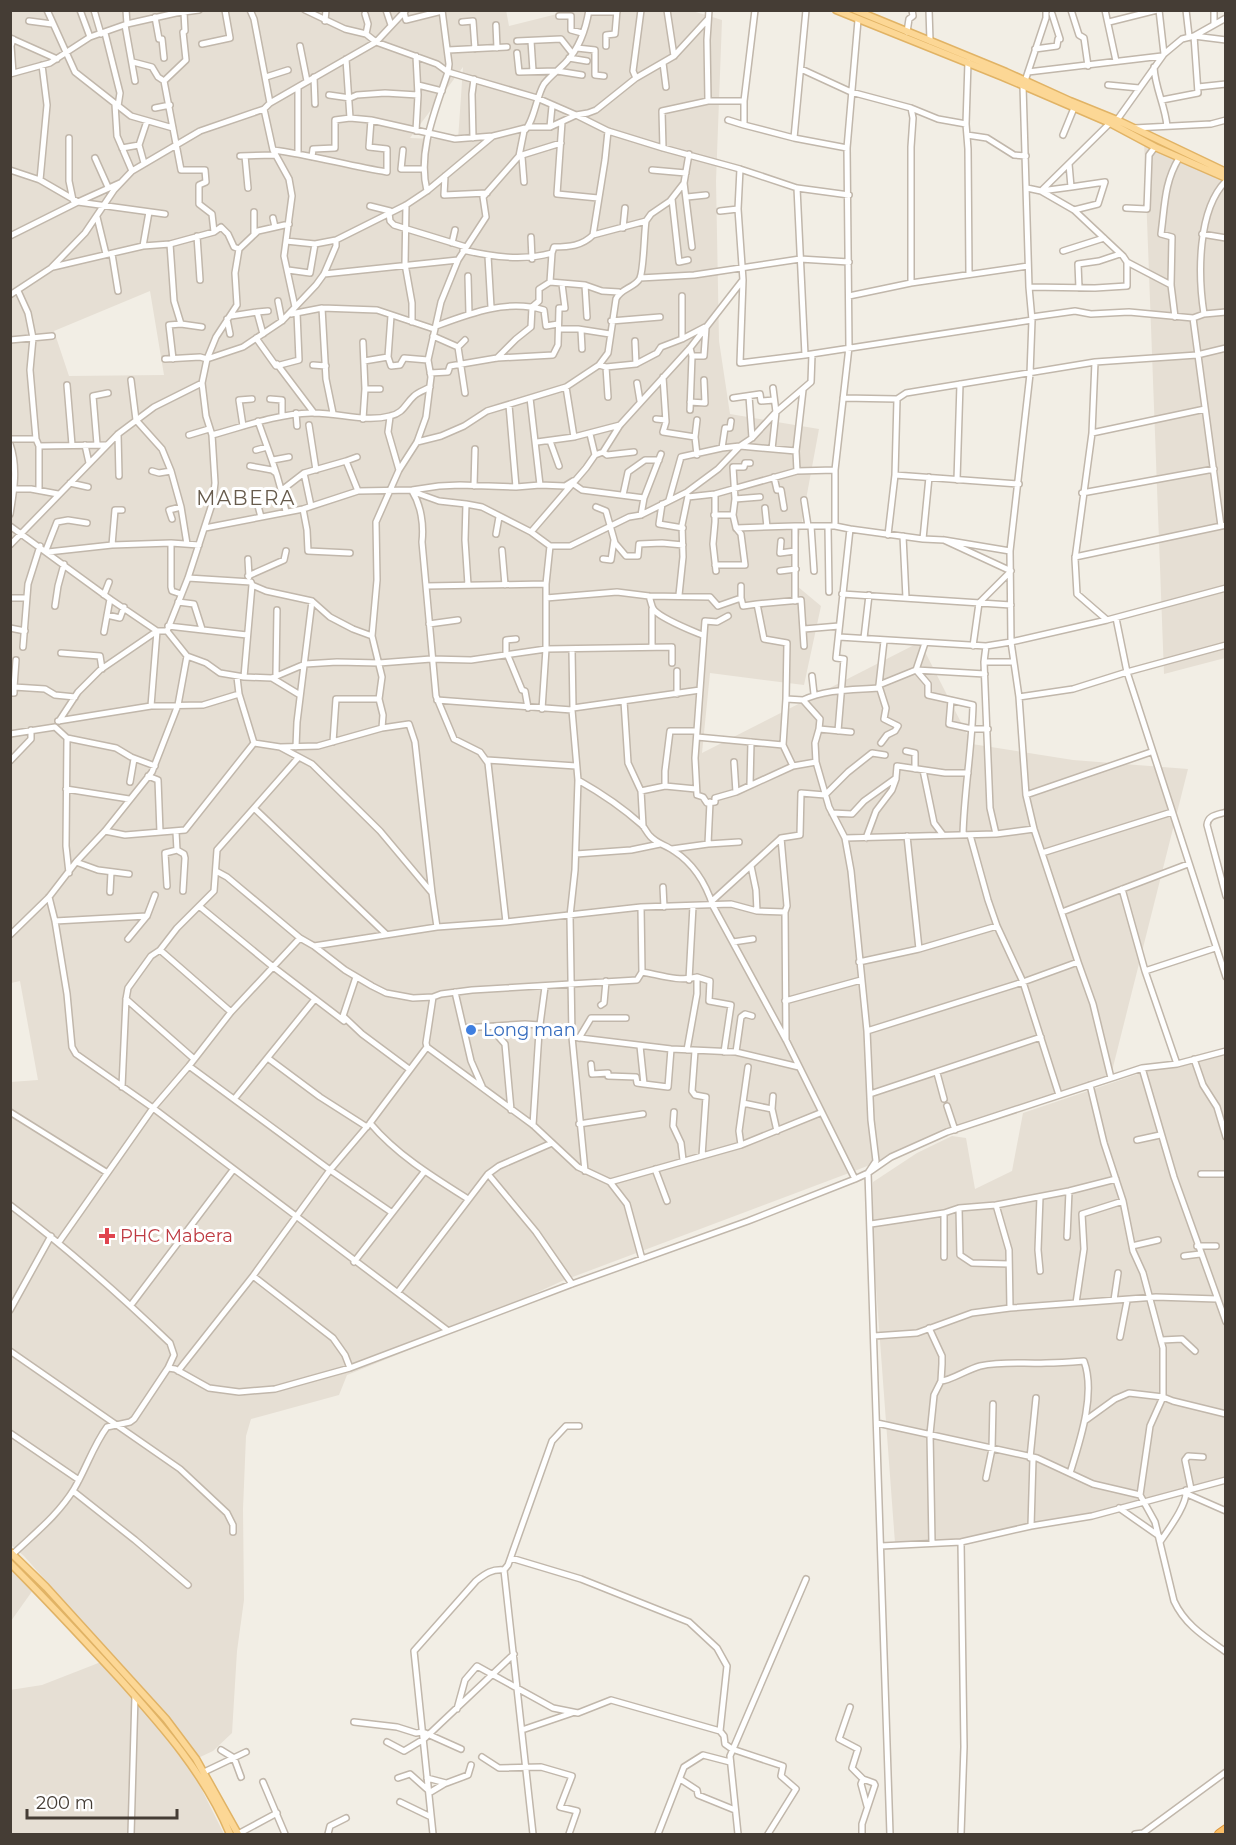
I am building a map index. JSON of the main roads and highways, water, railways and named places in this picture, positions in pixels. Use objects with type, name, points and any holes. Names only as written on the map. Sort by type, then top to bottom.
[{"type":"highway","points":[[1219,1834],[1226,1829]]},
{"type":"main road","points":[[836,10],[1117,120],[1154,140],[1226,172]]},
{"type":"main road","points":[[858,11],[1024,83],[1226,180]]},
{"type":"main road","points":[[12,1553],[150,1700],[173,1728],[204,1772],[238,1834]]},
{"type":"main road","points":[[10,1563],[158,1721],[190,1763],[230,1834]]},
{"type":"place","name":"Long man","points":[[471,1030]]},
{"type":"place","name":"PHC Mabera","points":[[107,1236]]},
{"type":"district","name":"MABERA","points":[[246,498]]}]
